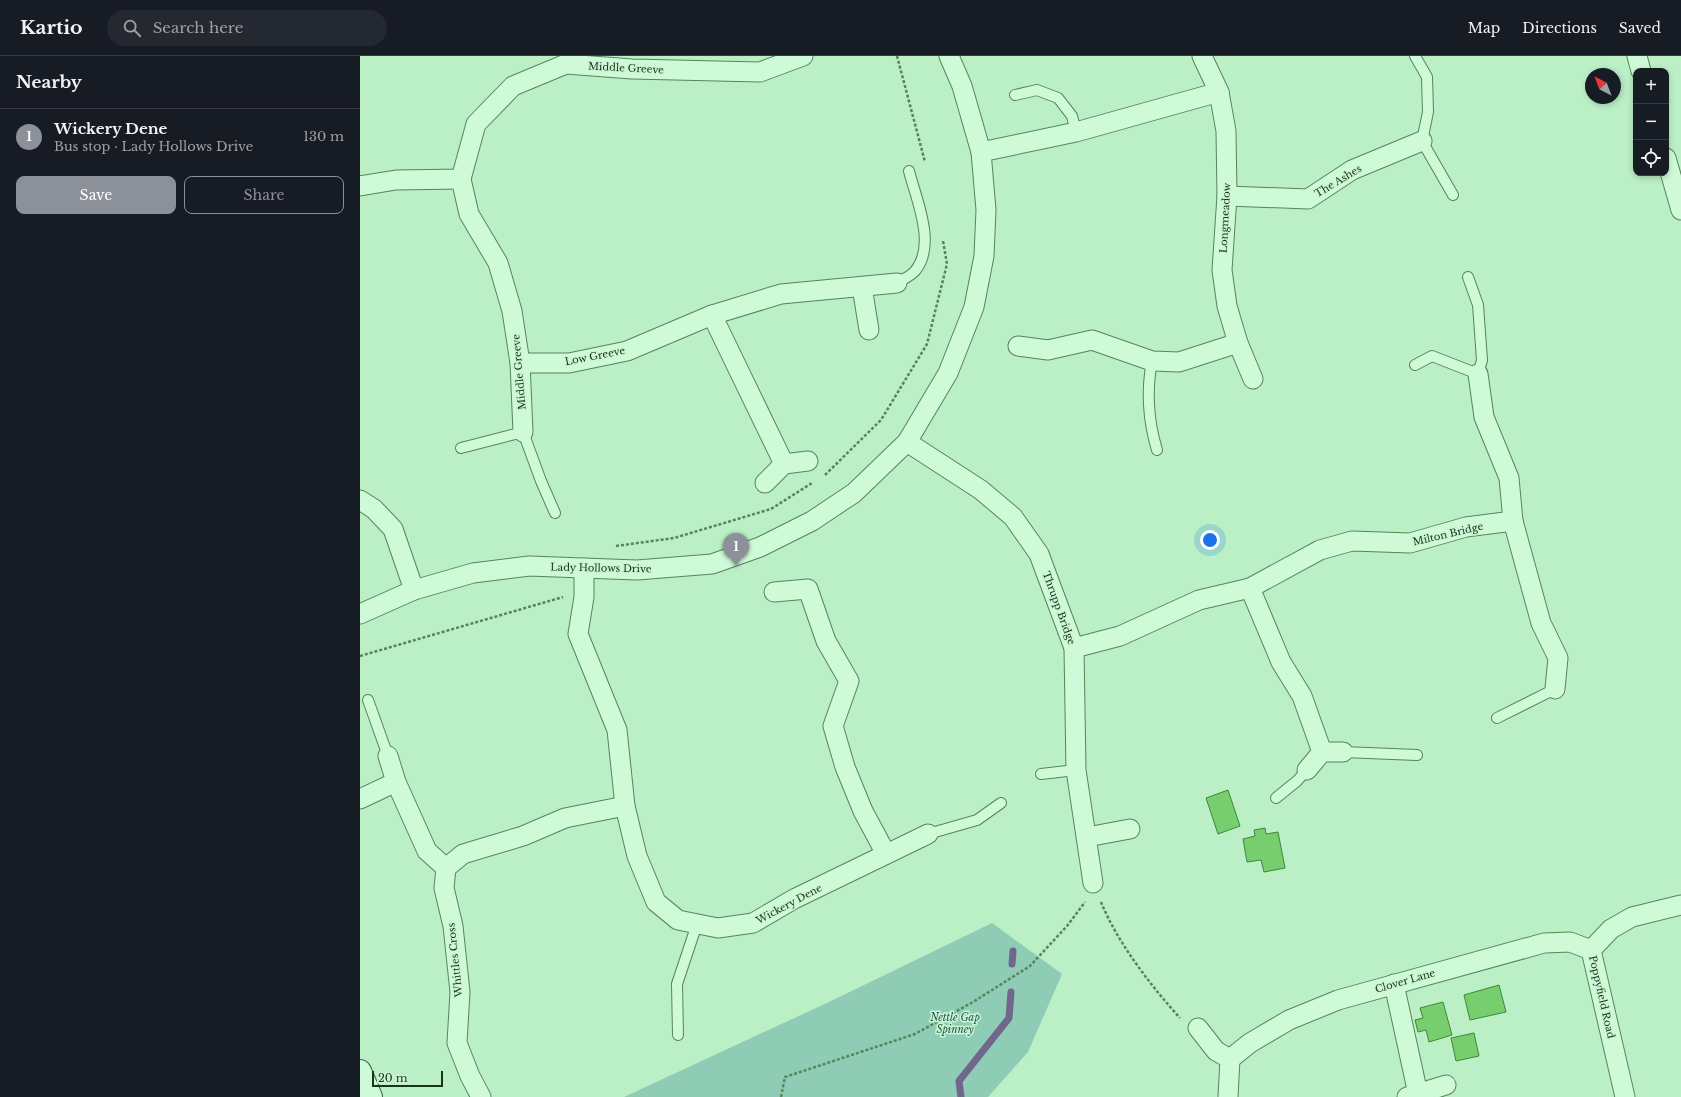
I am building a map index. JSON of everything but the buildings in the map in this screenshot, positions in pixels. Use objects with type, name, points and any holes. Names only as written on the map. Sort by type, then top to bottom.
[{"type":"street","name":"Middle Greeve","points":[[523,432],[520,363],[512,310],[498,263],[469,214],[461,179],[476,124],[513,86],[566,60],[632,69],[760,72],[803,56]]},
{"type":"street","name":"Lady Hollows Drive","points":[[360,614],[414,590],[480,572],[529,566],[637,570],[712,564],[760,547],[812,521],[854,493],[907,442],[948,373],[974,308],[984,249],[986,210],[981,152],[962,86],[949,56]]},
{"type":"street","name":"Longmeadow","points":[[1202,56],[1219,92],[1226,131],[1227,196],[1222,270],[1227,306],[1238,342],[1253,379]]},
{"type":"street","points":[[1637,56],[1640,68]]},
{"type":"street","points":[[981,152],[1076,132],[1219,92]]},
{"type":"street","name":"The Ashes","points":[[1227,196],[1308,199],[1352,170],[1422,141]]},
{"type":"street","points":[[1669,168],[1681,209]]},
{"type":"street","points":[[360,186],[396,180],[461,179]]},
{"type":"street","name":"Low Greeve","points":[[520,363],[569,363],[628,351],[712,315],[781,294],[897,283]]},
{"type":"street","points":[[862,287],[869,330]]},
{"type":"street","points":[[712,315],[784,464]]},
{"type":"street","points":[[1018,346],[1048,350],[1092,340],[1152,361],[1179,362],[1238,342]]},
{"type":"street","points":[[1478,374],[1484,417],[1509,478],[1513,521],[1541,623],[1558,658],[1555,689]]},
{"type":"street","name":"Thrupp Bridge","points":[[907,442],[981,490],[1013,517],[1039,554],[1074,648],[1076,770],[1093,883]]},
{"type":"street","points":[[765,483],[784,464],[808,461]]},
{"type":"street","points":[[360,500],[374,510],[393,529],[414,590]]},
{"type":"street","name":"Milton Bridge","points":[[1074,648],[1120,636],[1199,600],[1250,588],[1320,550],[1352,541],[1410,543],[1466,527],[1513,521]]},
{"type":"street","name":"Wickery Dene","points":[[584,568],[584,597],[578,634],[617,730],[624,806],[637,856],[656,902],[678,920],[718,928],[753,923],[794,899],[928,834]]},
{"type":"street","points":[[1250,588],[1281,662],[1302,696],[1322,752]]},
{"type":"street","points":[[774,592],[808,589],[826,641],[849,681],[833,726],[845,767],[863,811],[886,854]]},
{"type":"street","points":[[1306,770],[1322,752],[1343,752]]},
{"type":"street","points":[[388,756],[396,782],[427,852],[446,868],[463,854],[523,836],[565,818],[624,806]]},
{"type":"street","points":[[360,799],[396,782]]},
{"type":"street","points":[[1087,837],[1130,829]]},
{"type":"street","name":"Whittles Cross","points":[[446,868],[444,888],[453,926],[460,992],[457,1043],[470,1076],[481,1097]]},
{"type":"street","name":"Poppyfield Road","points":[[1625,1097],[1591,950],[1611,929],[1632,917],[1681,906]]},
{"type":"street","name":"Clover Lane","points":[[1230,1059],[1250,1043],[1289,1020],[1338,1000],[1544,943],[1570,942],[1591,950]]},
{"type":"street","points":[[1394,984],[1412,1095],[1448,1091]]},
{"type":"street","points":[[1198,1028],[1216,1051],[1230,1059],[1228,1097]]},
{"type":"lane","points":[[1415,56],[1427,77],[1428,112],[1422,141],[1453,195]]},
{"type":"lane","points":[[1015,95],[1037,90],[1058,98],[1072,116],[1076,132]]},
{"type":"lane","points":[[897,283],[915,271],[924,256],[926,237],[909,171]]},
{"type":"lane","points":[[1415,365],[1432,356],[1478,374],[1482,360],[1478,305],[1468,277]]},
{"type":"lane","points":[[1152,361],[1149,380],[1150,426],[1157,450]]},
{"type":"lane","points":[[461,448],[523,432],[541,481],[556,513]]},
{"type":"lane","points":[[1497,718],[1555,689]]},
{"type":"lane","points":[[368,700],[388,756]]},
{"type":"lane","points":[[1343,752],[1417,755]]},
{"type":"lane","points":[[1042,774],[1076,770]]},
{"type":"lane","points":[[1276,798],[1297,781],[1306,770]]},
{"type":"lane","name":"Wickery Dene","points":[[928,834],[977,820],[1001,803]]},
{"type":"lane","points":[[678,1035],[677,984],[697,924]]},
{"type":"path","points":[[897,56],[926,163]]},
{"type":"path","points":[[823,476],[830,472],[881,420],[927,344],[947,264],[943,237]]},
{"type":"path","points":[[615,546],[674,538],[771,509],[817,480]]},
{"type":"path","points":[[360,656],[562,597],[584,597]]},
{"type":"path","points":[[781,1097],[785,1077],[915,1034],[973,1002],[1030,966],[1082,908],[1093,883]]},
{"type":"path","points":[[1093,883],[1109,923],[1160,996],[1181,1019],[1198,1028]]},
{"type":"green space","name":"Nettle Gap Spinney","points":[[992,923],[1062,974],[1028,1052],[988,1097],[624,1097],[829,1002]]},
{"type":"waterway","points":[[1012,964],[1013,951]]},
{"type":"waterway","points":[[961,1097],[959,1081],[1009,1018],[1011,992]]},
{"type":"place","name":"Wickery Dene","points":[[736,566]]}]
